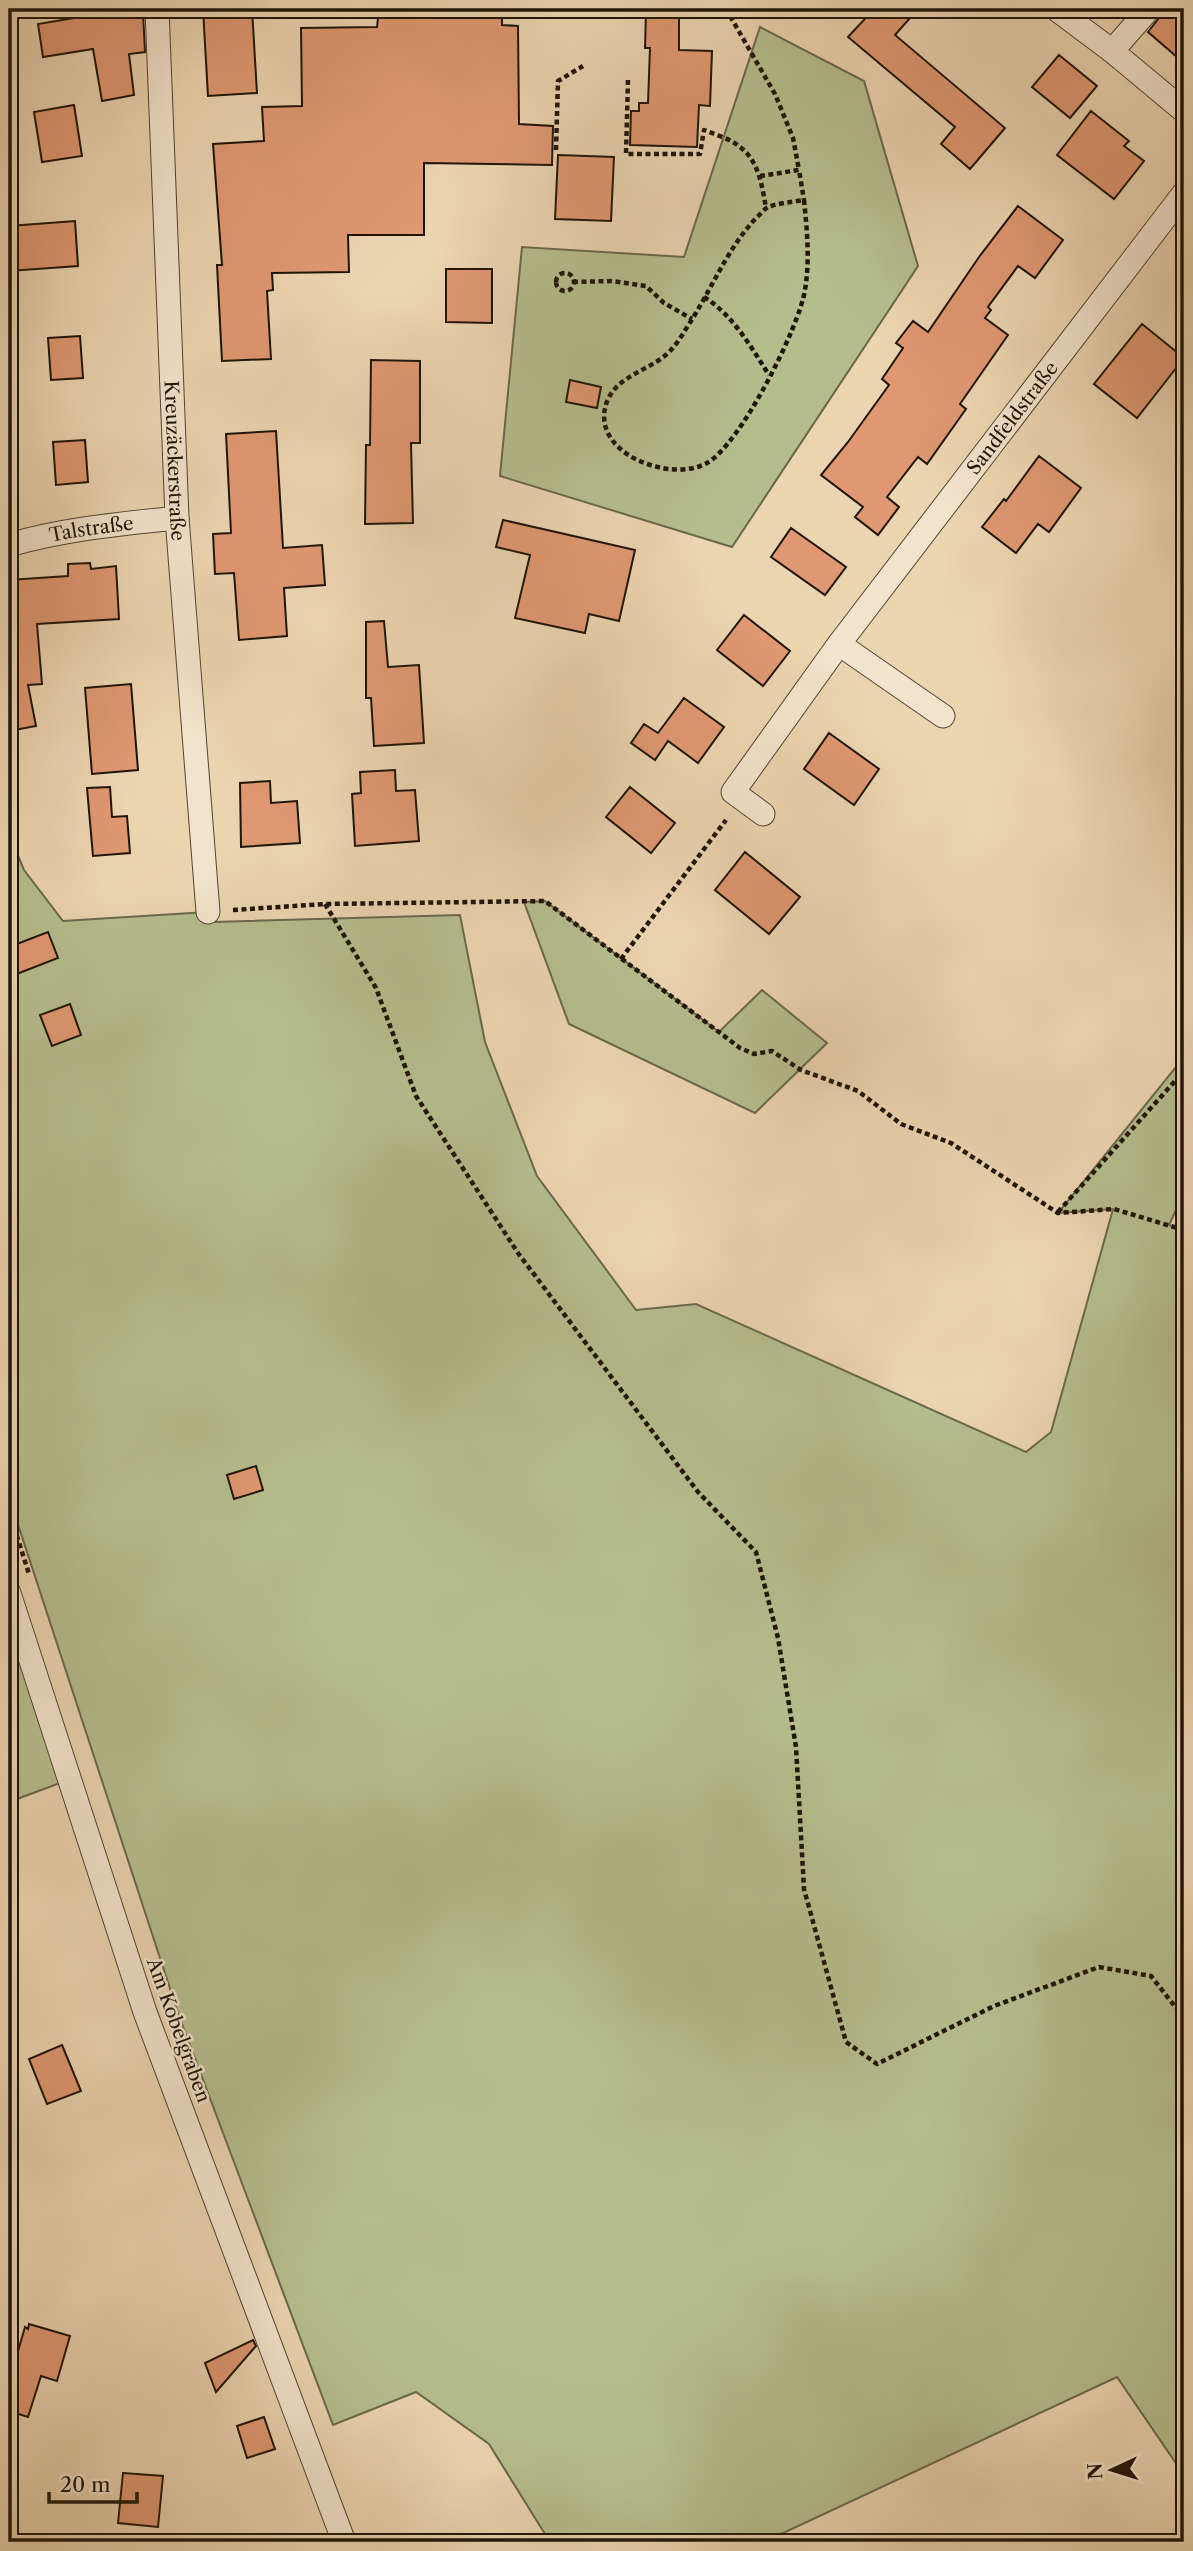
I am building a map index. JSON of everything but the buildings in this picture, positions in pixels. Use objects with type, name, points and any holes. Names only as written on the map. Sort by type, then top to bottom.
[{"type":"street","name":"Kreuzäckerstraße","points":[[157,9],[177,518],[208,912]]},
{"type":"street","points":[[1056,9],[1184,111]]},
{"type":"street","points":[[1112,51],[1149,9]]},
{"type":"street","name":"Sandfeldstraße","points":[[742,799],[733,792],[839,644],[1184,192]]},
{"type":"street","name":"Talstraße","points":[[9,545],[43,535],[177,518]]},
{"type":"street","points":[[839,644],[943,716]]},
{"type":"street","points":[[742,799],[763,814]]},
{"type":"street","name":"Am Kobelgraben","points":[[9,1593],[145,2012],[344,2542]]},
{"type":"path","points":[[726,9],[775,94],[793,138],[804,200],[808,244],[805,292],[757,402],[731,442],[719,455],[706,464],[688,469],[667,470],[621,451],[611,441],[606,430],[605,412],[609,398],[629,377],[671,351],[739,236],[766,208],[804,200]]},
{"type":"path","points":[[556,150],[558,81],[583,66]]},
{"type":"path","points":[[628,80],[626,154],[700,154],[704,130],[741,147],[754,163],[760,176],[766,208]]},
{"type":"path","points":[[760,176],[799,170]]},
{"type":"path","points":[[564,273],[569,275],[573,282],[571,288],[563,291],[556,283],[557,277],[564,273]]},
{"type":"path","points":[[573,282],[612,281],[646,286],[664,303],[692,319]]},
{"type":"path","points":[[704,297],[732,320],[770,375]]},
{"type":"path","points":[[621,959],[742,799]]},
{"type":"path","points":[[208,912],[325,904],[545,901],[740,1048],[754,1054],[772,1051],[801,1070],[858,1091],[901,1124],[951,1143],[1058,1213],[1114,1209],[1184,1230]]},
{"type":"path","points":[[325,904],[376,988],[415,1096],[518,1253],[698,1492],[756,1552],[778,1638],[796,1748],[804,1889],[846,2042],[877,2063],[994,2006],[1099,1967],[1151,1976],[1184,2018]]},
{"type":"path","points":[[1058,1213],[1184,1071]]},
{"type":"path","points":[[9,1511],[30,1580]]},
{"type":"green space","points":[[760,27],[864,81],[918,266],[732,547],[500,476],[522,247],[684,257]]},
{"type":"green space","points":[[9,834],[24,870],[63,921],[207,912],[213,922],[460,915],[485,1042],[537,1176],[636,1310],[696,1304],[1026,1452],[1051,1432],[1113,1209],[1058,1213],[1184,1057],[1184,1193],[1169,1225],[1184,1230],[1184,2475],[1117,2377],[764,2542],[550,2542],[489,2444],[416,2392],[333,2425],[179,2016],[9,1497]]},
{"type":"green space","points":[[545,901],[719,1032],[762,990],[827,1043],[755,1113],[569,1024],[524,902]]},
{"type":"green space","points":[[9,1592],[71,1779],[9,1802]]}]
